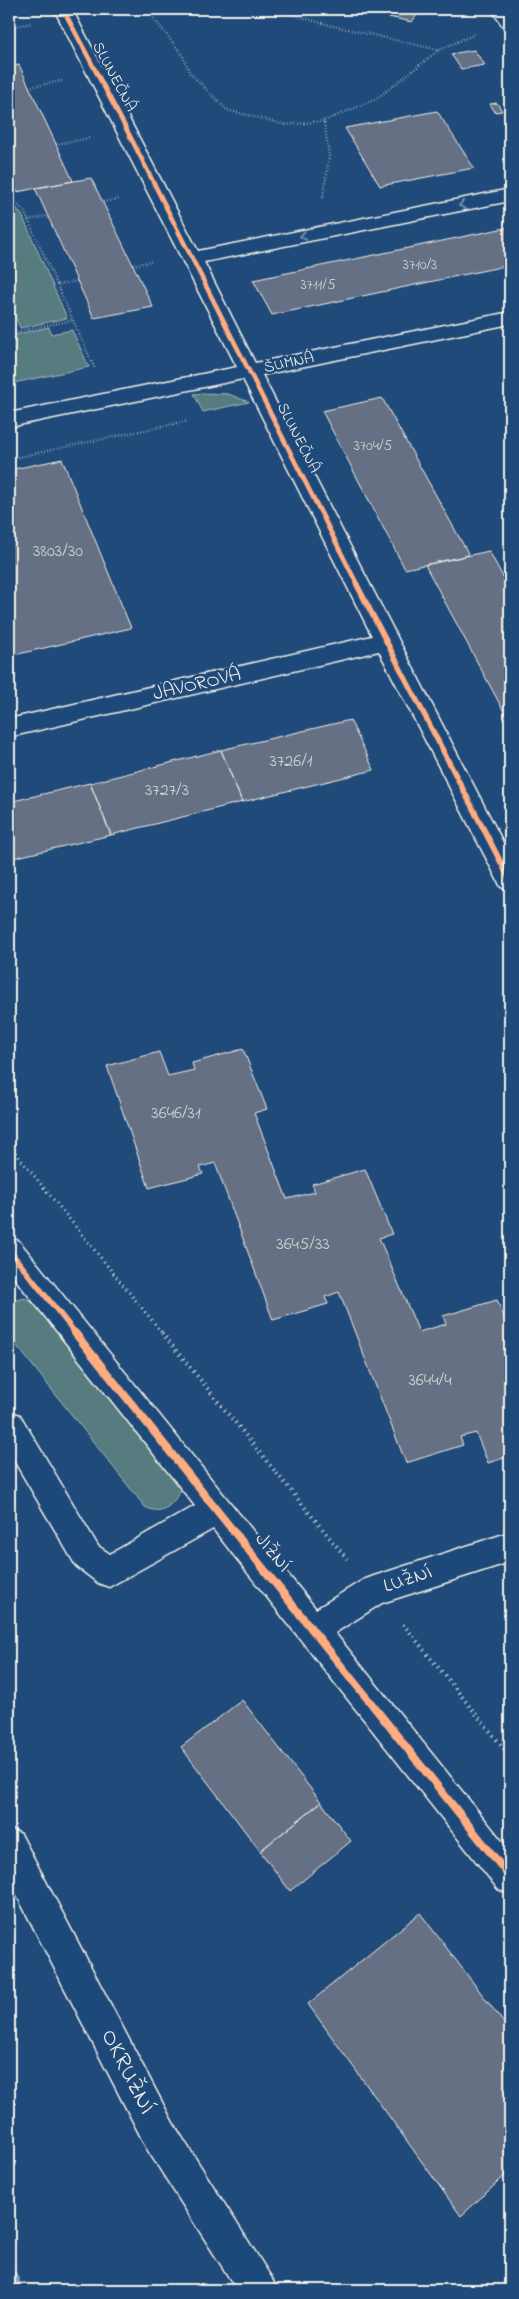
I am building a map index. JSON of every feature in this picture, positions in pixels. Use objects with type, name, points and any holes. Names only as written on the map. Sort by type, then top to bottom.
[{"type":"street","name":"SLUNEČNÁ","points":[[63,9],[132,140],[386,641],[510,880]]},
{"type":"street","points":[[191,258],[510,195]]},
{"type":"street","name":"ŠUMNÁ","points":[[9,420],[510,318]]},
{"type":"street","name":"JAVOROVÁ","points":[[9,728],[386,641]]},
{"type":"street","name":"JIŽNÍ","points":[[11,1259],[217,1510],[510,1876]]},
{"type":"street","points":[[9,1425],[87,1556],[109,1572],[217,1510]]},
{"type":"street","name":"LUŽNÍ","points":[[312,1629],[374,1591],[510,1547]]},
{"type":"street","name":"OKRUŽNÍ","points":[[9,1846],[160,2136],[258,2290]]},
{"type":"path","points":[[146,9],[182,54],[190,73],[227,110],[286,125],[324,121],[376,99],[439,50],[506,18]]},
{"type":"path","points":[[273,9],[329,25],[439,50]]},
{"type":"path","points":[[29,87],[68,80]]},
{"type":"path","points":[[292,238],[322,206],[329,156],[324,121]]},
{"type":"path","points":[[56,144],[97,136]]},
{"type":"path","points":[[9,194],[25,213],[96,370]]},
{"type":"path","points":[[28,220],[48,216]]},
{"type":"path","points":[[133,265],[158,260]]},
{"type":"path","points":[[58,285],[77,281]]},
{"type":"path","points":[[9,333],[73,320]]},
{"type":"path","points":[[9,458],[191,420]]},
{"type":"path","points":[[9,1145],[510,1756]]},
{"type":"green space","points":[[9,199],[22,215],[67,318],[20,328],[9,302]]},
{"type":"green space","points":[[49,327],[51,334],[72,330],[89,367],[9,384],[9,336]]},
{"type":"green space","points":[[194,394],[228,394],[249,402],[203,412]]},
{"type":"green space","points":[[25,1298],[37,1306],[179,1483],[180,1491],[174,1501],[166,1508],[151,1510],[145,1507],[9,1336],[9,1302]]},
{"type":"building","points":[[351,9],[459,9],[460,11],[445,14],[436,11],[417,15],[412,22]]},
{"type":"building","points":[[474,50],[485,65],[461,69],[451,54]]},
{"type":"building","points":[[19,65],[73,181],[17,192],[9,172],[9,67]]},
{"type":"building","points":[[497,103],[502,111],[495,112],[490,104]]},
{"type":"building","points":[[437,111],[474,168],[380,186],[345,128]]},
{"type":"building","points":[[91,178],[153,307],[94,318],[35,188]]},
{"type":"building","points":[[510,227],[510,265],[272,315],[253,280]]},
{"type":"building","points":[[382,398],[469,555],[405,569],[322,411]]},
{"type":"building","points":[[62,459],[131,628],[14,655],[9,640],[9,470]]},
{"type":"building","points":[[489,551],[510,590],[510,723],[425,565]]},
{"type":"building","points":[[350,720],[374,770],[242,802],[221,750]]},
{"type":"building","points":[[221,750],[242,802],[111,835],[90,783]]},
{"type":"building","points":[[90,783],[111,835],[9,859],[9,802]]},
{"type":"building","points":[[243,1049],[267,1109],[254,1113],[287,1199],[315,1192],[312,1184],[365,1169],[392,1234],[379,1238],[419,1332],[446,1324],[443,1316],[497,1300],[510,1331],[510,1456],[488,1463],[476,1433],[460,1437],[463,1445],[406,1463],[339,1292],[325,1297],[328,1304],[273,1320],[215,1163],[200,1167],[203,1174],[149,1188],[107,1066],[159,1052],[168,1076],[194,1070],[192,1063]]},
{"type":"building","points":[[242,1700],[321,1802],[260,1851],[181,1747]]},
{"type":"building","points":[[321,1802],[351,1841],[290,1891],[260,1851]]},
{"type":"building","points":[[420,1913],[510,2031],[510,2171],[461,2216],[308,2004]]},
{"type":"waterway","points":[[9,2279],[14,2290]]},
{"type":"cycle path","points":[[63,9],[132,140],[386,641],[510,880]]},
{"type":"cycle path","points":[[9,1250],[510,1877]]}]
